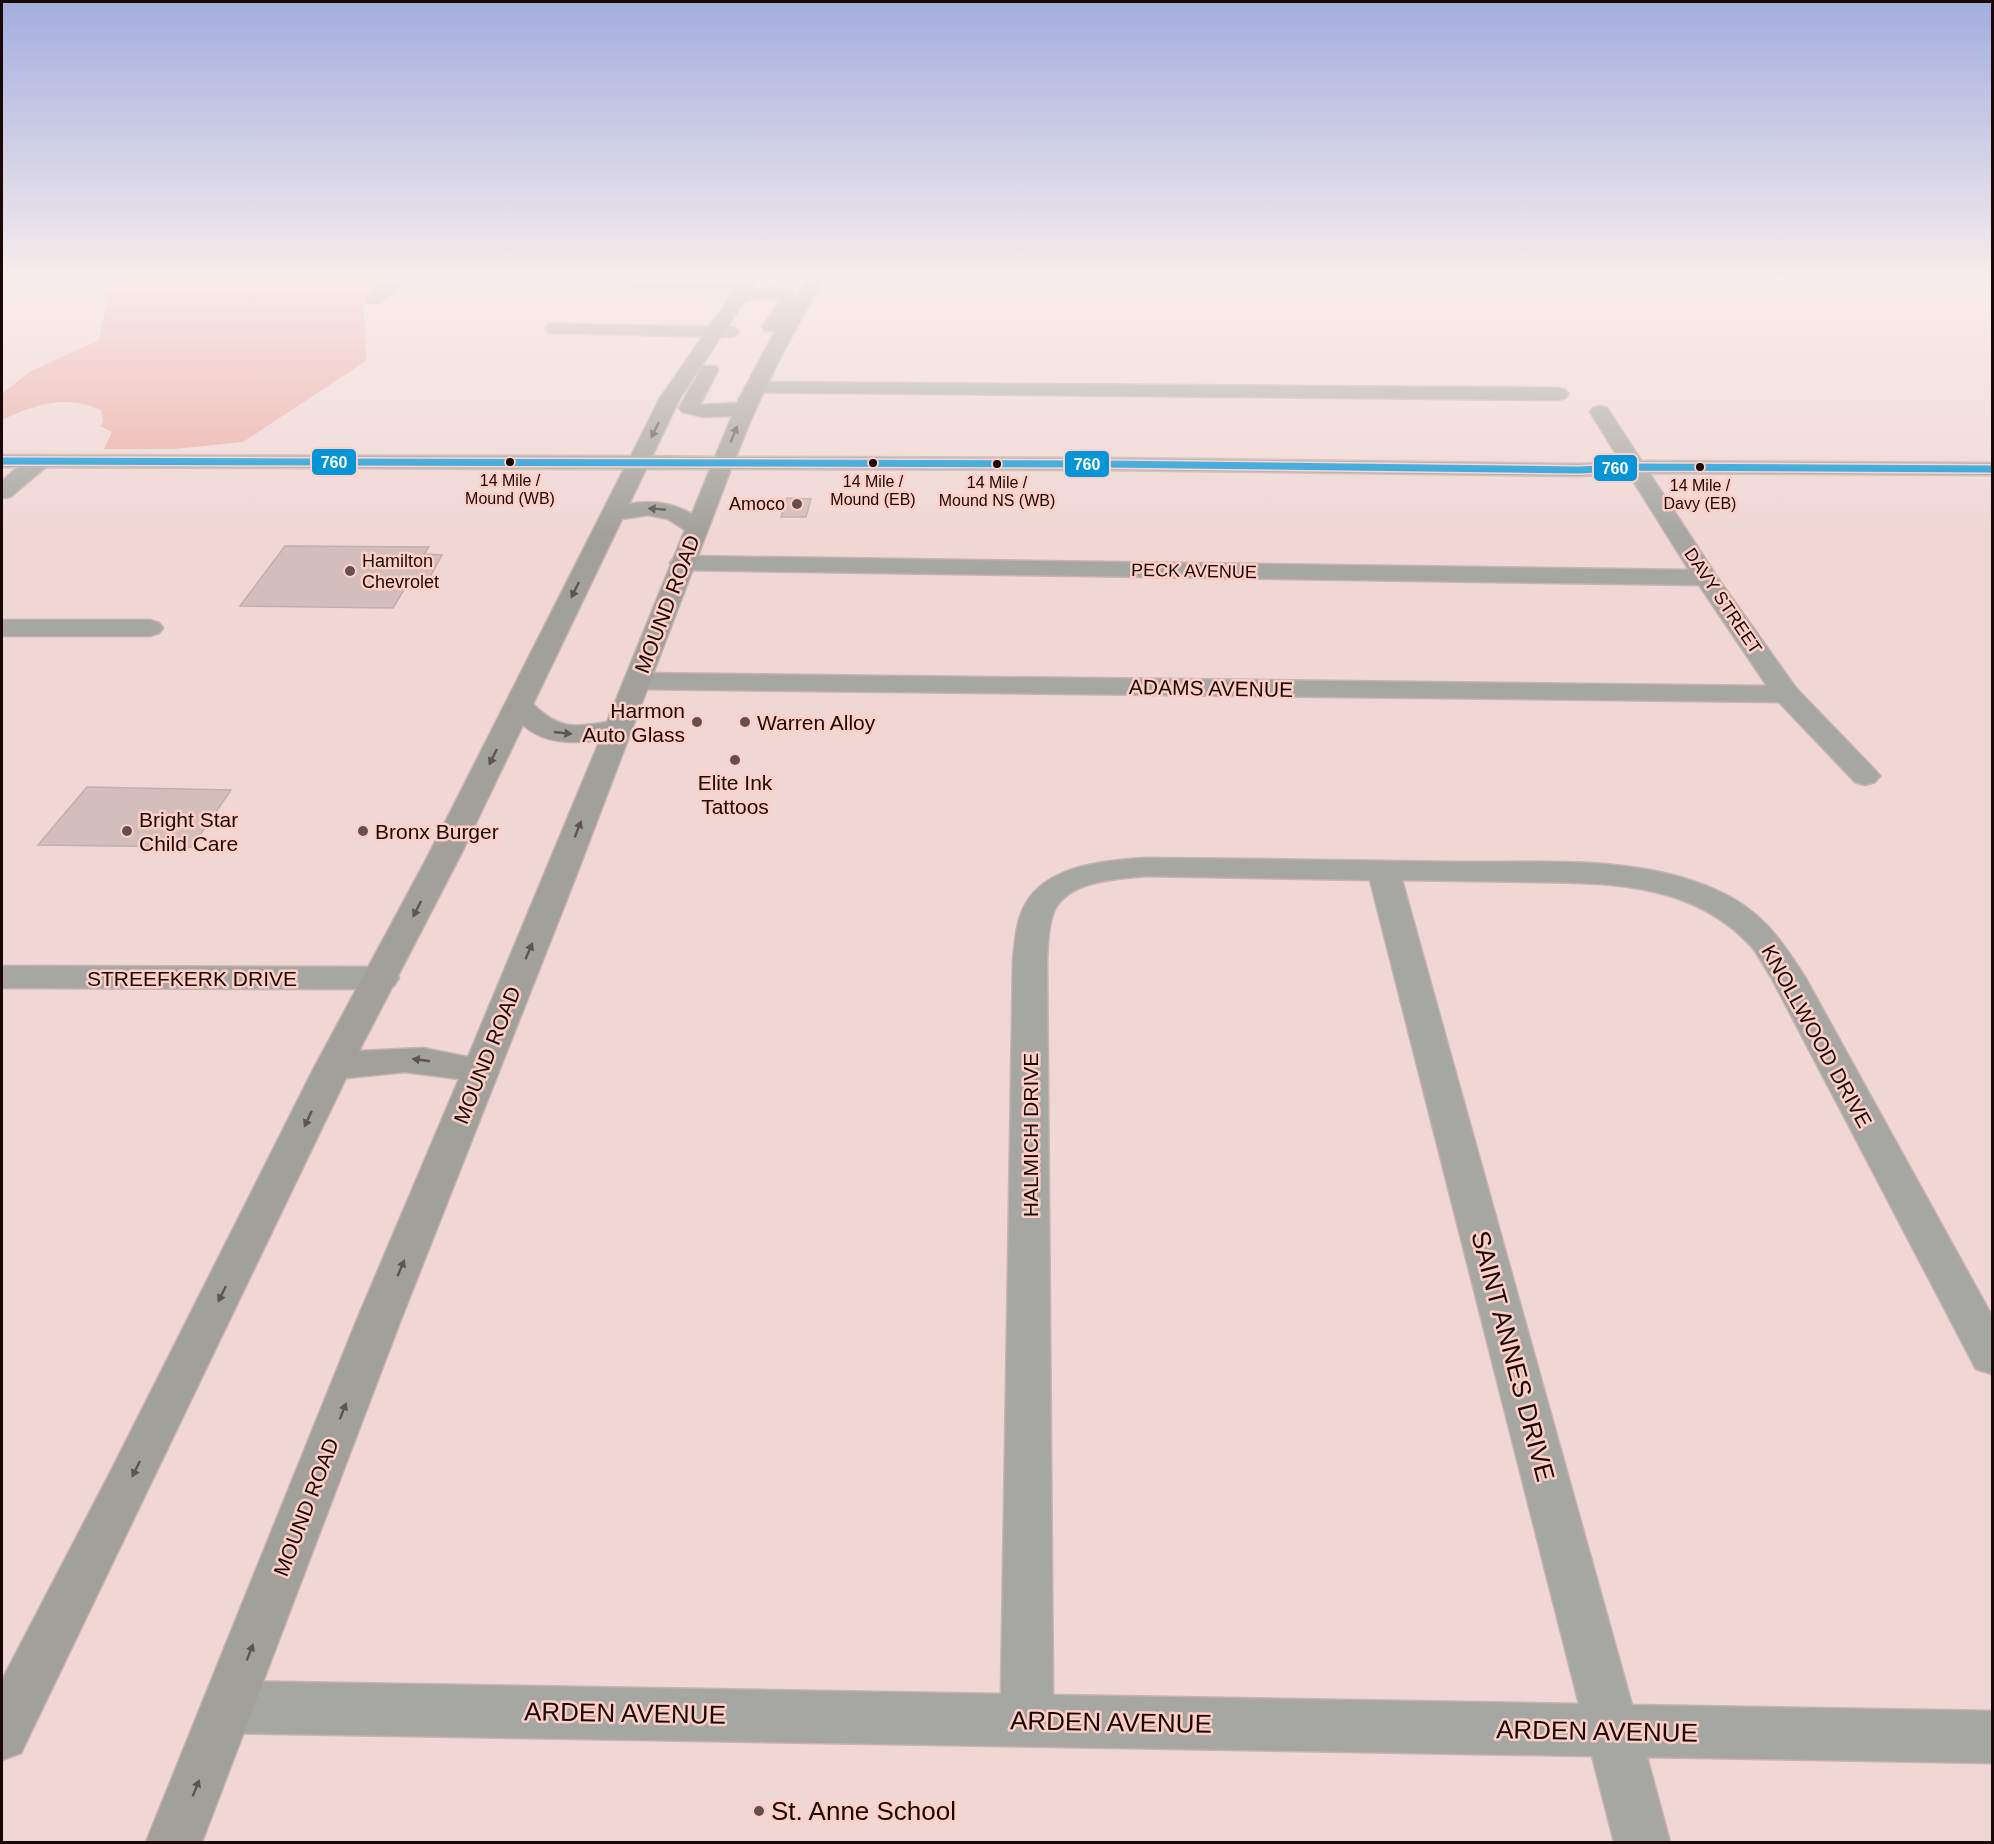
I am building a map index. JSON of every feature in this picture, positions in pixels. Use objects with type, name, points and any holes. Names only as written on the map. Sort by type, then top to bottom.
[{"type":"main road","points":[[8,1710],[131,1479],[332,1068],[381,978],[670,398],[698,363]]},
{"type":"main road","points":[[709,363],[689,408],[725,411],[745,407]]},
{"type":"main road","points":[[747,377],[754,363]]},
{"type":"main road","name":"MOUND ROAD","points":[[174,1842],[229,1707],[378,1322],[455,1137],[478,1072],[557,884],[745,407],[747,377],[757,363]]},
{"type":"main road","points":[[2,461],[723,462],[1569,470],[1634,467],[1992,469]]},
{"type":"main road","points":[[613,514],[660,509],[680,514],[696,528]]},
{"type":"main road","points":[[518,704],[542,727],[551,731],[578,734],[618,728]]},
{"type":"main road","points":[[332,1068],[369,1061],[412,1058],[457,1065],[478,1072]]},
{"type":"street","points":[[747,377],[1558,394]]},
{"type":"street","name":"DAVY STREET","points":[[1600,412],[1706,578],[1786,694],[1865,776]]},
{"type":"street","points":[[2,492],[39,461]]},
{"type":"street","name":"PECK AVENUE","points":[[682,563],[1706,578]]},
{"type":"street","points":[[5,631],[150,628]]},
{"type":"street","name":"ADAMS AVENUE","points":[[637,681],[1786,694]]},
{"type":"street","name":"HALMICH DRIVE","points":[[1027,1719],[1030,960],[1033,929],[1040,907],[1054,891],[1070,882],[1110,870],[1145,867],[1383,869]]},
{"type":"street","name":"KNOLLWOOD DRIVE","points":[[1383,869],[1590,873],[1637,877],[1693,890],[1741,917],[1764,941],[1788,978],[1992,1356]]},
{"type":"street","name":"SAINT ANNES DRIVE","points":[[1383,869],[1642,1842]]},
{"type":"street","name":"STREEFKERK DRIVE","points":[[2,977],[381,978]]},
{"type":"street","name":"ARDEN AVENUE","points":[[229,1707],[1992,1737]]},
{"type":"shaded area","points":[[49,363],[363,363],[243,442],[174,449],[104,449],[112,432],[100,426],[103,422],[101,410],[88,405],[50,403],[26,409],[2,420],[2,394],[29,372]]},
{"type":"building","name":"Amoco","points":[[787,498],[811,499],[806,517],[781,517]]},
{"type":"building","name":"Hamilton Chevrolet","points":[[285,546],[429,547],[424,554],[442,555],[424,588],[405,588],[393,608],[240,606]]},
{"type":"building","name":"Bright Star Child Care","points":[[87,787],[231,790],[192,847],[38,845]]},
{"type":"transit line","name":"760","points":[[2,461],[1104,464],[1579,470],[1634,467],[1992,469]]},
{"type":"place","name":"14 Mile / Mound (WB)","points":[[510,462]]},
{"type":"place","name":"14 Mile / Mound (EB)","points":[[873,463]]},
{"type":"place","name":"14 Mile / Mound NS (WB)","points":[[997,464]]},
{"type":"place","name":"14 Mile / Davy (EB)","points":[[1700,467]]},
{"type":"place","name":"Amoco","points":[[797,504]]},
{"type":"place","name":"Hamilton Chevrolet","points":[[350,571]]},
{"type":"place","name":"Harmon Auto Glass","points":[[697,722]]},
{"type":"place","name":"Warren Alloy","points":[[745,722]]},
{"type":"place","name":"Elite Ink Tattoos","points":[[735,760]]},
{"type":"place","name":"Bright Star Child Care","points":[[127,831]]},
{"type":"place","name":"Bronx Burger","points":[[363,831]]},
{"type":"place","name":"St. Anne School","points":[[759,1811]]}]
